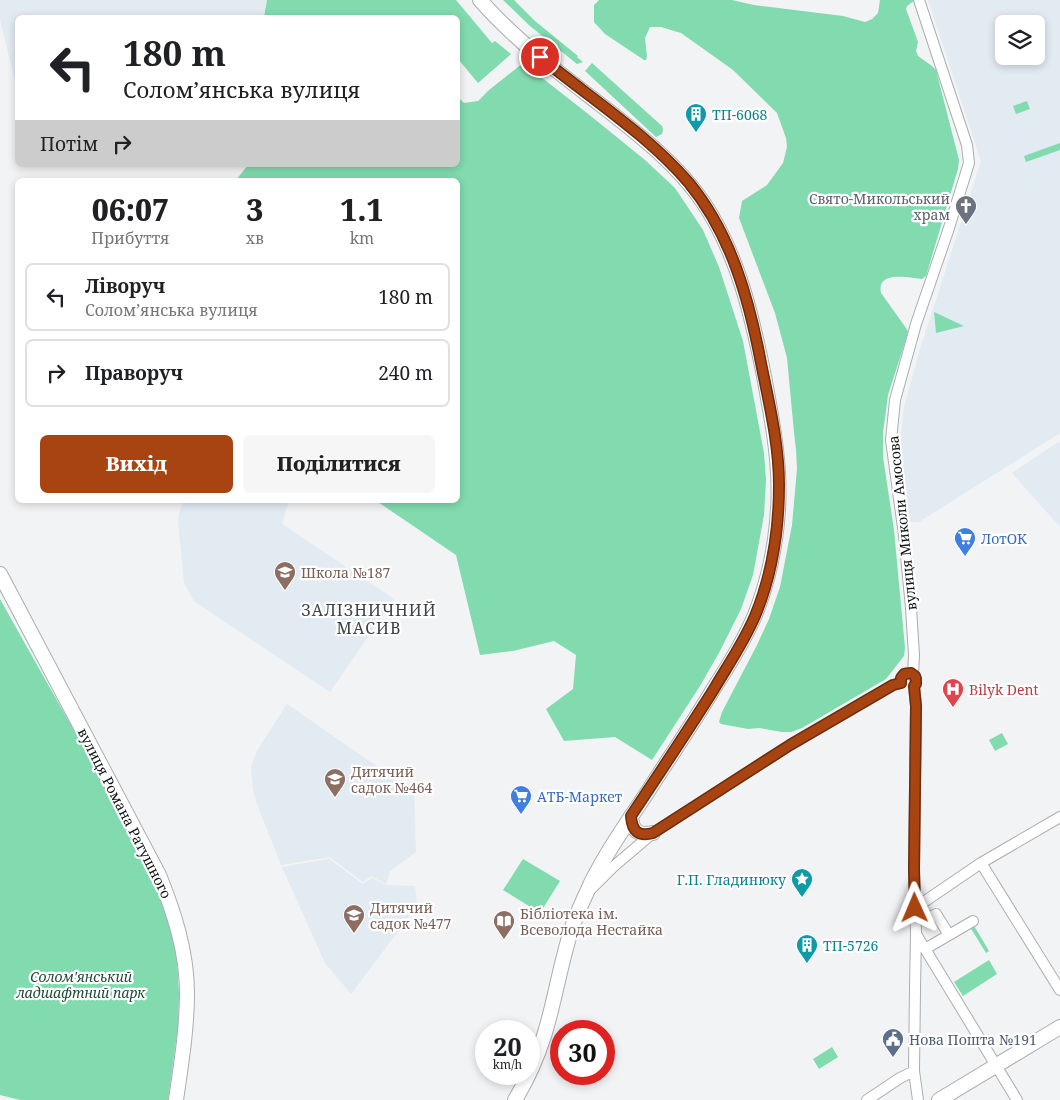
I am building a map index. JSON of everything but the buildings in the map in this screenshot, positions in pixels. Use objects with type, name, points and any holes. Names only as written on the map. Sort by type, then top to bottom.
[{"type":"main road","points":[[480,0],[506,28],[658,151],[702,201],[714,220],[738,273],[748,304],[768,400],[778,461],[779,484],[776,530],[770,563],[755,615],[738,650],[607,854],[586,893],[572,928],[545,1034],[530,1072],[515,1100]]},
{"type":"main road","name":"вулиця Романа Ратушного","points":[[0,574],[159,875],[170,902],[179,933],[187,993],[184,1051],[176,1100]]},
{"type":"main road","points":[[631,816],[632,825],[640,834],[653,833]]},
{"type":"main road","points":[[939,1100],[1060,1027]]},
{"type":"street","name":"вулиця Миколи Амосова","points":[[913,675],[914,655],[904,535],[891,440],[895,400],[916,324],[969,163],[967,145],[919,0]]},
{"type":"street","points":[[914,686],[906,688],[902,685],[901,678],[904,674],[909,673],[913,675],[916,682],[914,686],[916,706],[914,1071],[918,1100]]},
{"type":"street","points":[[586,893],[653,833],[790,745],[893,685],[901,683]]},
{"type":"street","points":[[915,908],[981,863],[1060,817]]},
{"type":"street","points":[[981,863],[1060,990]]},
{"type":"street","points":[[915,908],[928,918],[936,914],[950,935]]},
{"type":"street","points":[[925,949],[973,921]]},
{"type":"street","points":[[916,934],[1017,1100]]},
{"type":"street","points":[[867,1100],[914,1071]]},
{"type":"shaded area","points":[[0,0],[267,0],[264,15],[15,15],[15,81],[0,20]]},
{"type":"shaded area","points":[[928,0],[1060,0],[1060,433],[919,522],[910,522],[901,461],[901,434],[904,407],[920,349],[981,161]]},
{"type":"shaded area","points":[[1060,441],[1060,527],[1012,473]]},
{"type":"shaded area","name":"Школа №187","points":[[183,503],[288,503],[282,524],[394,599],[330,692],[194,601],[184,583],[179,513]]},
{"type":"shaded area","name":"Дитячий садок №464","points":[[287,704],[414,792],[416,852],[390,871],[386,884],[371,876],[363,882],[330,857],[281,865],[257,804],[253,790],[251,766],[258,749]]},
{"type":"shaded area","name":"Дитячий садок №477","points":[[329,859],[363,884],[372,878],[386,885],[415,886],[417,906],[351,994],[325,963],[282,867]]},
{"type":"green space","points":[[267,0],[456,0],[492,43],[495,41],[511,54],[478,83],[460,61],[460,15],[264,15]]},
{"type":"green space","points":[[503,0],[514,0],[535,21],[583,62],[577,64],[530,26]]},
{"type":"green space","points":[[599,0],[732,0],[754,5],[843,16],[865,22],[872,19],[878,13],[880,0],[915,0],[906,9],[918,42],[916,51],[918,56],[936,70],[959,160],[958,169],[926,276],[922,279],[889,278],[881,286],[881,293],[908,332],[888,395],[883,433],[883,457],[894,530],[905,648],[904,656],[886,679],[802,728],[791,732],[759,728],[748,729],[719,722],[722,712],[769,619],[780,587],[792,525],[797,469],[787,358],[775,313],[739,218],[742,201],[767,185],[783,163],[787,147],[786,138],[777,113],[733,70],[681,33],[661,27],[650,27],[645,38],[646,60],[605,34],[594,22],[594,5]]},
{"type":"green space","points":[[523,63],[645,160],[675,188],[703,230],[719,267],[743,341],[764,453],[766,480],[764,515],[753,575],[741,609],[720,651],[700,686],[652,760],[615,737],[564,741],[546,709],[573,689],[576,655],[554,641],[513,651],[480,655],[456,555],[379,503],[460,503],[460,178],[238,178],[246,167],[460,167],[460,99],[464,103],[478,101]]},
{"type":"green space","points":[[592,63],[662,126],[662,134],[656,137],[585,71]]},
{"type":"green space","points":[[1027,101],[1030,109],[1016,114],[1013,106]]},
{"type":"green space","points":[[1060,143],[1060,150],[1026,162],[1024,156]]},
{"type":"green space","points":[[934,312],[964,326],[936,333]]},
{"type":"green space","name":"Солом'янський ладшафтний парк","points":[[0,599],[104,784],[146,866],[169,917],[177,954],[179,995],[178,1027],[168,1100],[20,1100],[0,1095]]},
{"type":"green space","points":[[1002,733],[1008,744],[995,751],[989,740]]},
{"type":"green space","points":[[523,859],[560,881],[540,913],[503,890]]},
{"type":"green space","points":[[973,924],[989,951],[986,953],[970,927]]},
{"type":"green space","points":[[989,960],[997,974],[963,996],[954,982]]},
{"type":"green space","points":[[832,1047],[838,1057],[819,1069],[813,1059]]},
{"type":"place","name":"ТП-6068","points":[[696,133]]},
{"type":"place","name":"Свято-Микольський храм","points":[[966,225]]},
{"type":"place","name":"ЛотОК","points":[[965,557]]},
{"type":"place","name":"Школа №187","points":[[285,591]]},
{"type":"place","name":"Bilyk Dent","points":[[953,708]]},
{"type":"place","name":"Дитячий садок №464","points":[[335,798]]},
{"type":"place","name":"АТБ-Маркет","points":[[521,815]]},
{"type":"place","name":"Г.П. Гладинюку","points":[[802,898]]},
{"type":"place","name":"Дитячий садок №477","points":[[354,934]]},
{"type":"place","name":"Бібліотека ім. Всеволода Нестайка","points":[[504,940]]},
{"type":"place","name":"ТП-5726","points":[[807,964]]},
{"type":"place","name":"Нова Пошта №191","points":[[893,1058]]},
{"type":"district","name":"ЗАЛІЗНИЧНИЙ МАСИВ","points":[[369,619]]},
{"type":"route","points":[[540,57],[658,151],[690,185],[714,220],[738,273],[748,304],[759,352],[778,461],[779,496],[776,530],[770,563],[755,615],[738,650],[631,816],[632,825],[640,834],[653,833],[790,745],[893,685],[901,683],[901,678],[904,674],[911,673],[916,679],[914,686],[916,706],[915,908]]}]
